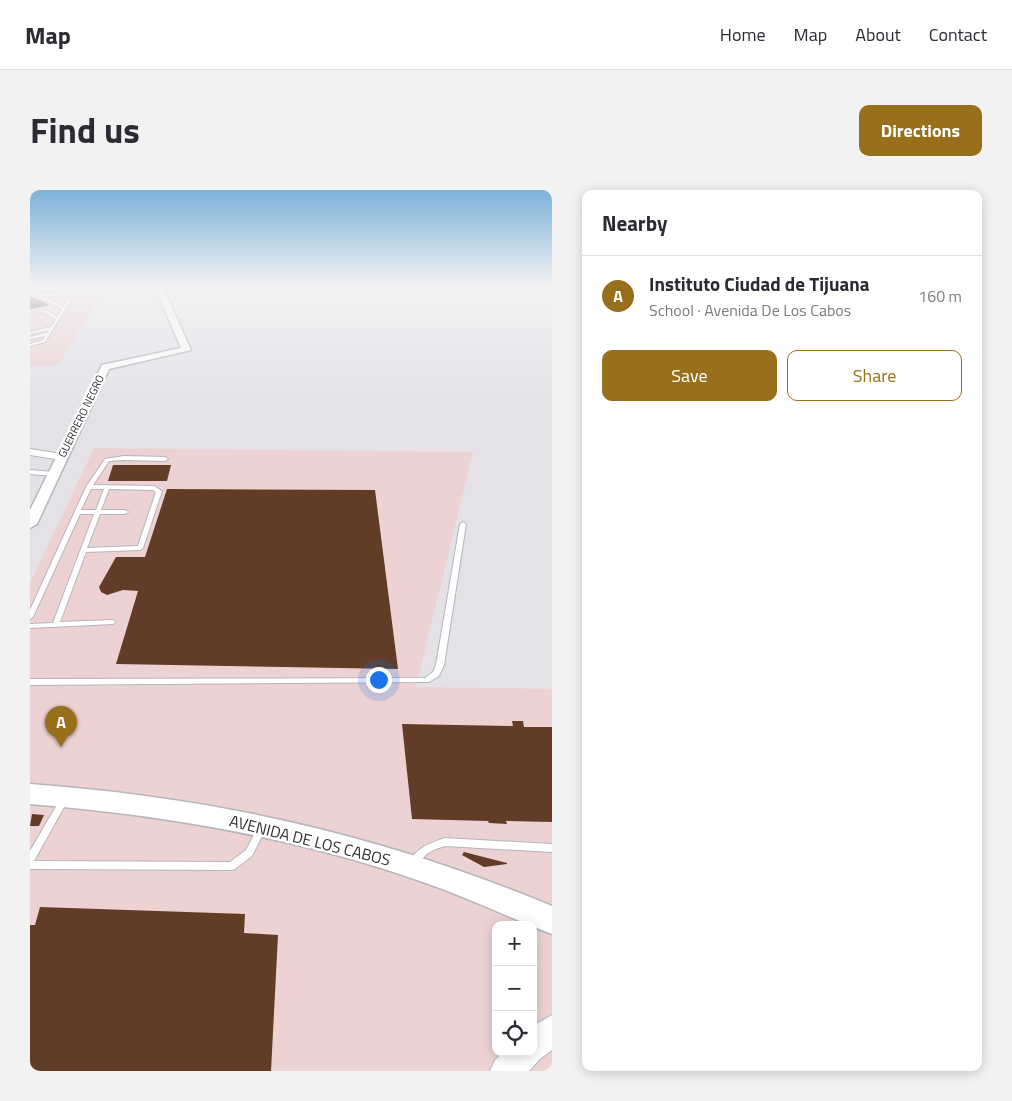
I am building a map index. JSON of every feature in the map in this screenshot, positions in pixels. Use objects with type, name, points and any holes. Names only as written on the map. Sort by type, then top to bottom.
[{"type":"main road","name":"AVENIDA DE LOS CABOS","points":[[30,794],[66,796],[165,808],[263,825],[353,848],[466,884],[552,920]]},
{"type":"main road","points":[[537,1043],[552,1030]]},
{"type":"main road","points":[[506,1071],[523,1056]]},
{"type":"street","name":"GUERRERO NEGRO","points":[[30,524],[106,365],[186,350],[176,326]]},
{"type":"street","points":[[30,452],[62,457]]},
{"type":"lane","points":[[30,333],[53,328]]},
{"type":"lane","points":[[30,345],[44,342],[53,328]]},
{"type":"lane","points":[[30,338],[48,334]]},
{"type":"lane","points":[[30,617],[89,487],[107,460],[124,458],[165,459]]},
{"type":"lane","points":[[30,472],[53,474]]},
{"type":"lane","points":[[84,550],[140,548],[144,541],[158,489],[89,487]]},
{"type":"lane","points":[[56,625],[108,487]]},
{"type":"lane","points":[[78,512],[125,512]]},
{"type":"lane","points":[[30,682],[426,680],[436,674],[440,665],[463,524]]},
{"type":"lane","points":[[30,626],[113,622]]},
{"type":"lane","points":[[30,859],[66,796]]},
{"type":"lane","points":[[30,864],[232,866],[249,853],[263,825]]},
{"type":"lane","points":[[410,866],[426,849],[446,842],[552,848]]},
{"type":"shaded area","points":[[30,326],[82,326],[59,365],[30,366]]},
{"type":"shaded area","points":[[94,448],[473,452],[416,687],[552,689],[552,1071],[30,1071],[30,583]]},
{"type":"building","points":[[113,465],[171,465],[167,481],[108,481]]},
{"type":"building","points":[[167,489],[375,490],[398,669],[116,664],[138,591],[123,590],[107,595],[101,592],[99,587],[116,557],[145,557]]},
{"type":"building","points":[[512,721],[523,721],[524,727],[552,727],[552,822],[506,821],[507,824],[489,823],[488,821],[412,819],[402,724],[513,726]]},
{"type":"building","points":[[32,814],[44,815],[39,826],[30,826]]},
{"type":"building","points":[[464,852],[507,864],[484,867],[462,855]]},
{"type":"building","points":[[40,907],[245,914],[244,933],[278,935],[271,1071],[30,1071],[30,925],[35,925]]},
{"type":"place","name":"Instituto Ciudad de Tijuana","points":[[61,747]]}]
